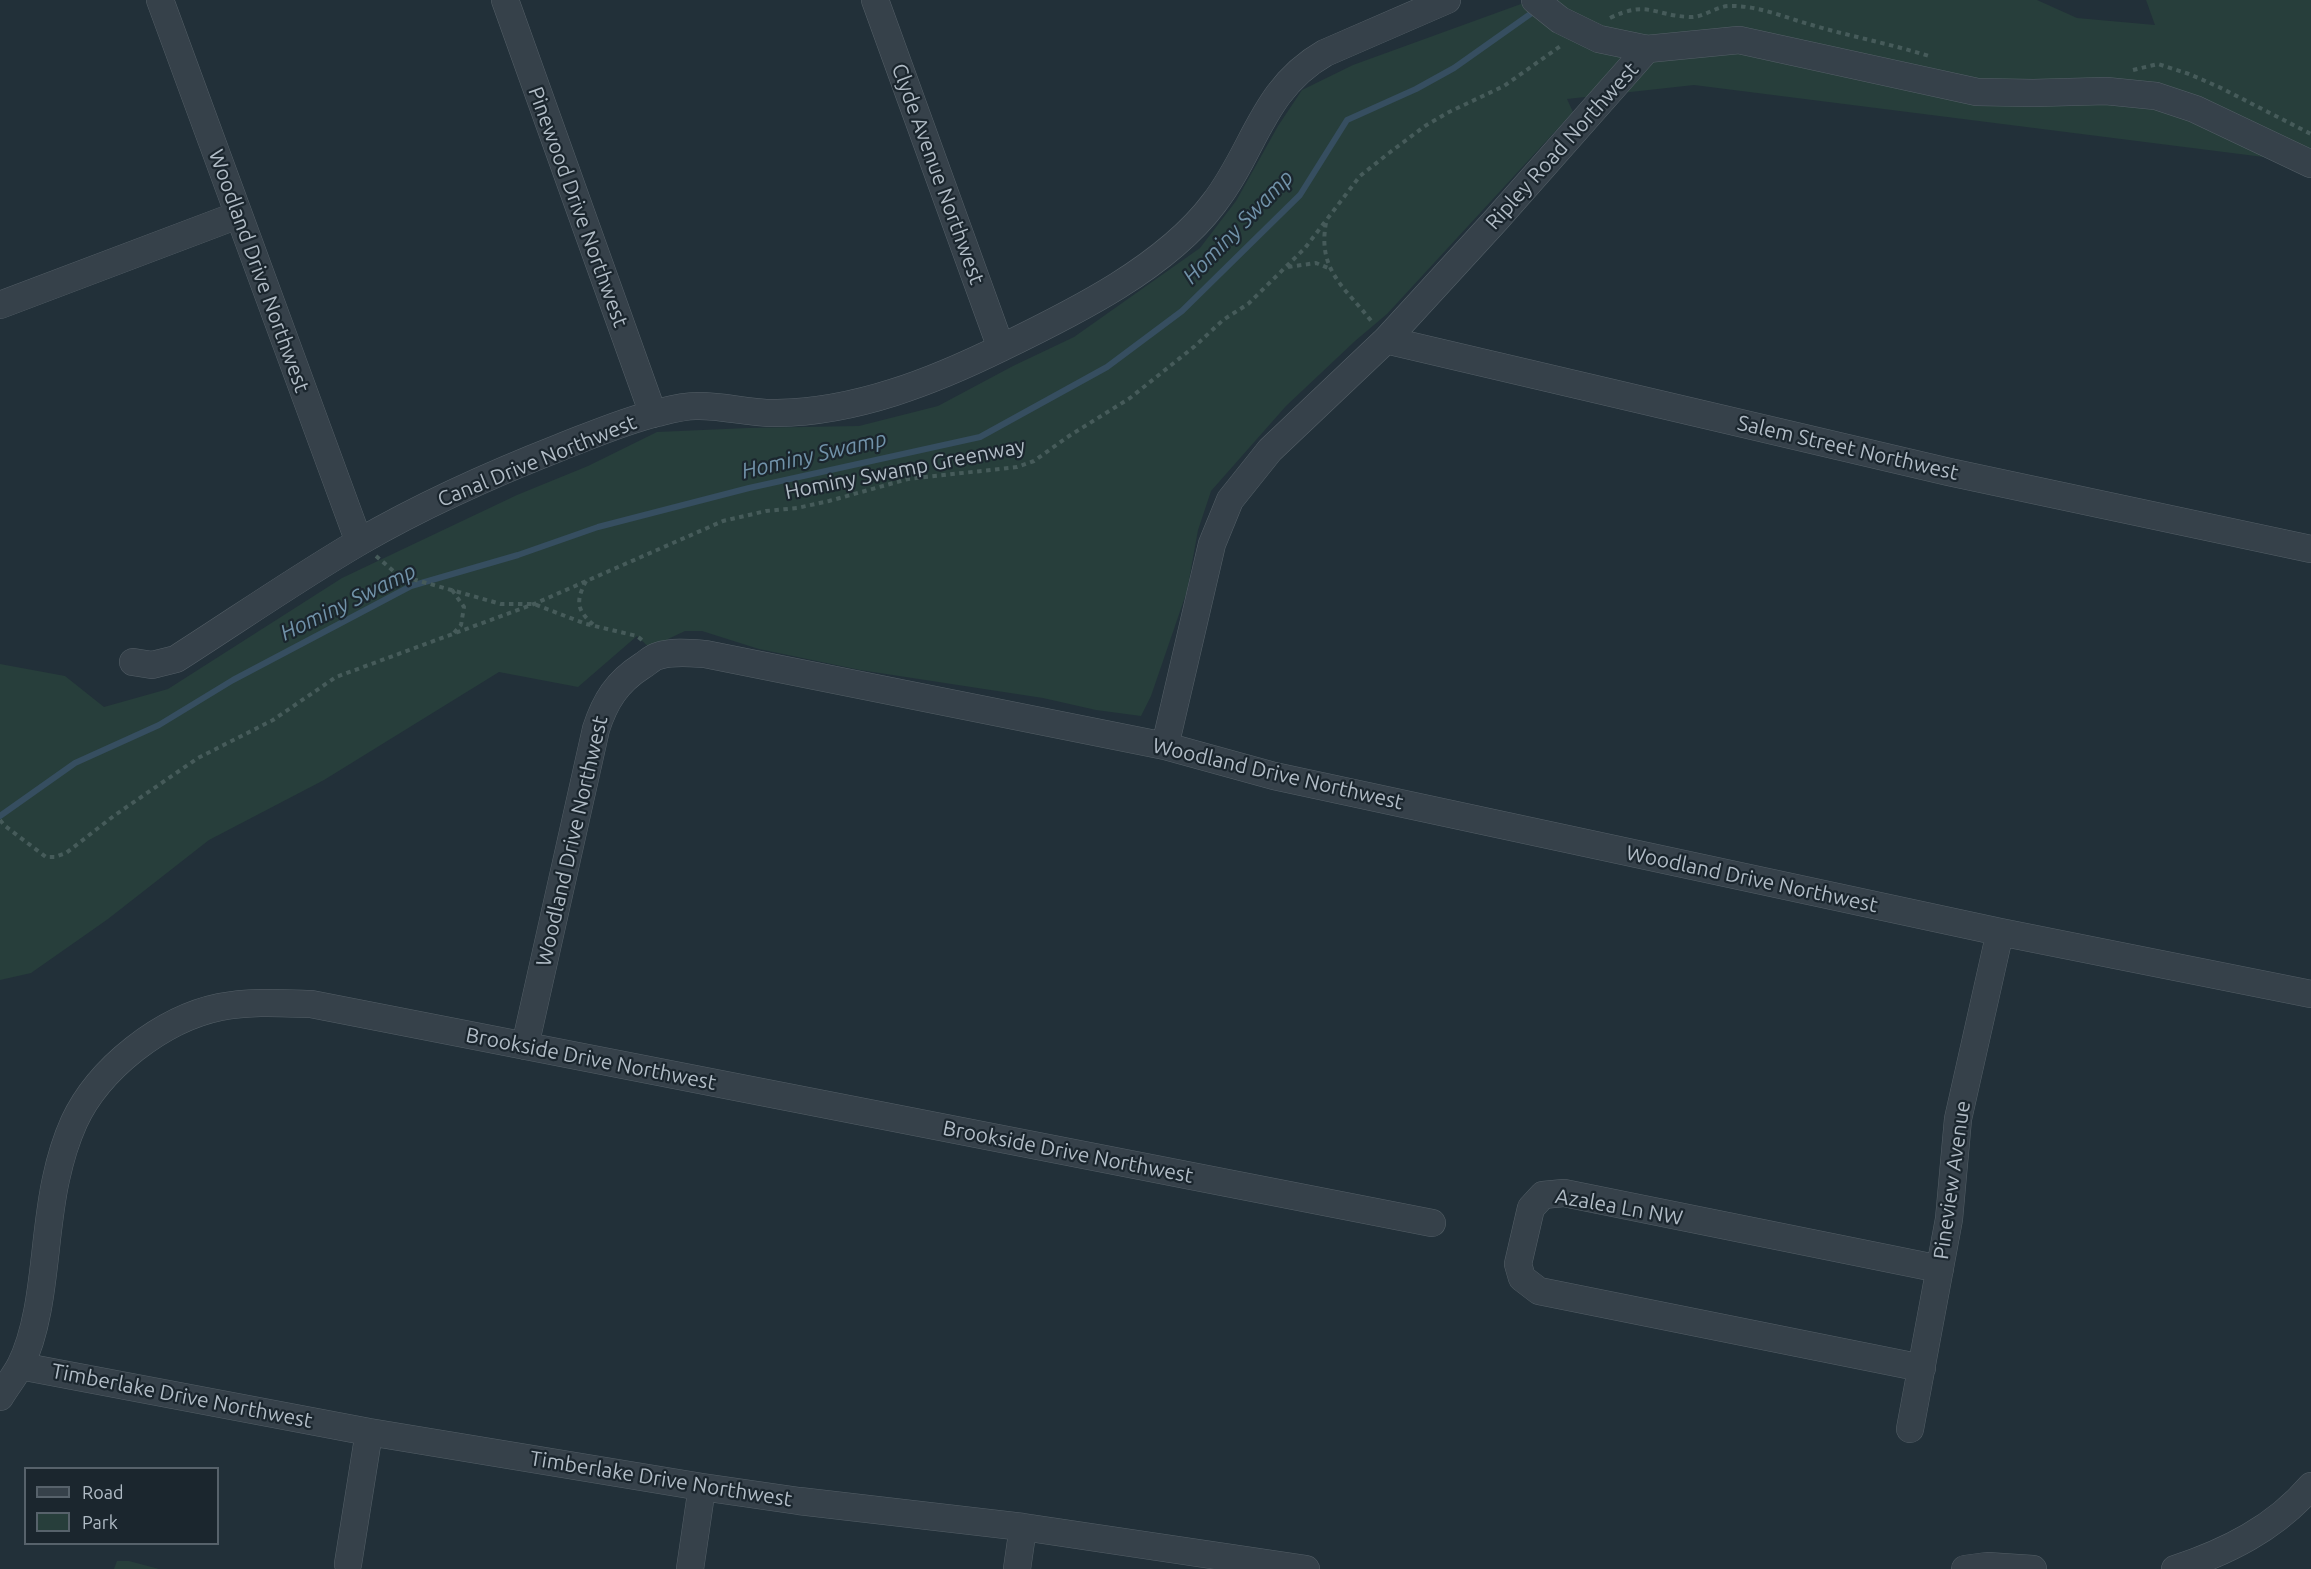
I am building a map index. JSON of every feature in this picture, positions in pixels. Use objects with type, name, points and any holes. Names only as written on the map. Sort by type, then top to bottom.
[{"type":"street","name":"Woodland Drive Northwest","points":[[160,0],[359,542]]},
{"type":"street","name":"Pinewood Drive Northwest","points":[[505,0],[653,414]]},
{"type":"street","name":"Clyde Avenue Northwest","points":[[875,0],[1001,348]]},
{"type":"street","name":"Canal Drive Northwest","points":[[133,662],[152,665],[176,659],[359,542],[432,503],[516,464],[604,430],[653,414],[696,406],[777,413],[840,406],[906,388],[1001,348],[1111,288],[1167,252],[1193,229],[1232,176],[1277,94],[1307,63],[1325,52],[1447,0]]},
{"type":"street","points":[[1543,7],[1560,20],[1574,37],[1599,39],[1647,49]]},
{"type":"street","name":"Ripley Road Northwest","points":[[1164,746],[1212,544],[1230,500],[1270,450],[1386,340],[1647,49],[1738,40],[1977,92],[2106,91],[2156,96],[2195,109],[2311,164]]},
{"type":"street","points":[[0,305],[238,215]]},
{"type":"street","name":"Salem Street Northwest","points":[[1386,340],[1949,472],[2311,549]]},
{"type":"street","name":"Woodland Drive Northwest","points":[[525,1046],[596,729],[603,708],[616,687],[628,675],[658,656],[705,654],[1164,746],[1274,776],[2000,932],[2311,994]]},
{"type":"street","name":"Pineview Avenue","points":[[1910,1429],[1949,1219],[1958,1119],[2000,932]]},
{"type":"street","name":"Brookside Drive Northwest","points":[[0,1397],[20,1366],[34,1325],[56,1179],[75,1120],[99,1084],[118,1063],[143,1042],[179,1020],[219,1007],[261,1002],[311,1004],[1432,1222]]},
{"type":"street","name":"Azalea Ln NW","points":[[1922,1368],[1539,1291],[1522,1278],[1518,1264],[1531,1208],[1543,1195],[1564,1193],[1940,1269]]},
{"type":"street","name":"Timberlake Drive Northwest","points":[[20,1366],[369,1432],[702,1487],[799,1501],[1023,1527],[1306,1569]]},
{"type":"street","points":[[348,1564],[369,1432]]},
{"type":"street","points":[[2175,1569],[2209,1558],[2247,1540],[2278,1518],[2311,1486]]},
{"type":"street","points":[[690,1569],[702,1487]]},
{"type":"street","points":[[1017,1569],[1023,1527]]},
{"type":"street","points":[[1965,1569],[1987,1566],[2033,1569]]},
{"type":"path","name":"Hominy Swamp Greenway","points":[[0,820],[46,857],[55,857],[66,853],[115,815],[198,758],[279,716],[306,695],[336,677],[534,604],[723,521],[766,511],[797,508],[829,501],[908,479],[1017,467],[1034,461],[1153,380],[1228,316],[1248,304],[1286,267],[1326,222],[1360,176],[1449,112],[1504,86],[1574,37],[1625,9],[1644,7],[1690,17],[1706,15],[1717,9],[1731,6],[1770,12],[1812,26],[1907,49],[1941,60]]},
{"type":"path","points":[[2129,71],[2158,64],[2180,71],[2219,87],[2311,134]]},
{"type":"path","points":[[1326,222],[1323,238],[1329,268],[1386,340]]},
{"type":"path","points":[[1286,267],[1316,263],[1329,268]]},
{"type":"path","name":"Hominy Swamp Greenway","points":[[398,575],[501,604],[534,604],[595,626],[637,636],[658,656]]},
{"type":"path","points":[[586,581],[580,593],[579,607],[584,617],[595,626]]},
{"type":"path","points":[[451,589],[464,608],[461,625],[452,636]]},
{"type":"green space","points":[[1532,0],[2037,0],[2077,18],[2155,25],[2146,0],[2311,0],[2311,163],[1694,85],[1567,99],[1573,112],[1387,314],[1286,406],[1211,491],[1198,530],[1187,591],[1151,696],[1141,716],[1096,710],[1043,698],[860,670],[759,649],[702,631],[685,631],[668,639],[658,656],[637,636],[578,687],[499,672],[324,780],[209,840],[108,919],[31,973],[0,980],[0,664],[65,676],[104,707],[168,689],[342,578],[517,495],[588,466],[657,432],[859,426],[938,406],[1074,337],[1200,248],[1236,201],[1278,126],[1302,90],[1353,65]]},
{"type":"green space","points":[[117,1561],[129,1561],[159,1569],[114,1569]]},
{"type":"waterway","name":"Hominy Swamp","points":[[0,816],[75,763],[159,725],[233,680],[411,586],[518,555],[598,527],[749,488],[980,437],[1107,367],[1182,311],[1300,195],[1347,120],[1416,89],[1454,68],[1536,10]]}]
